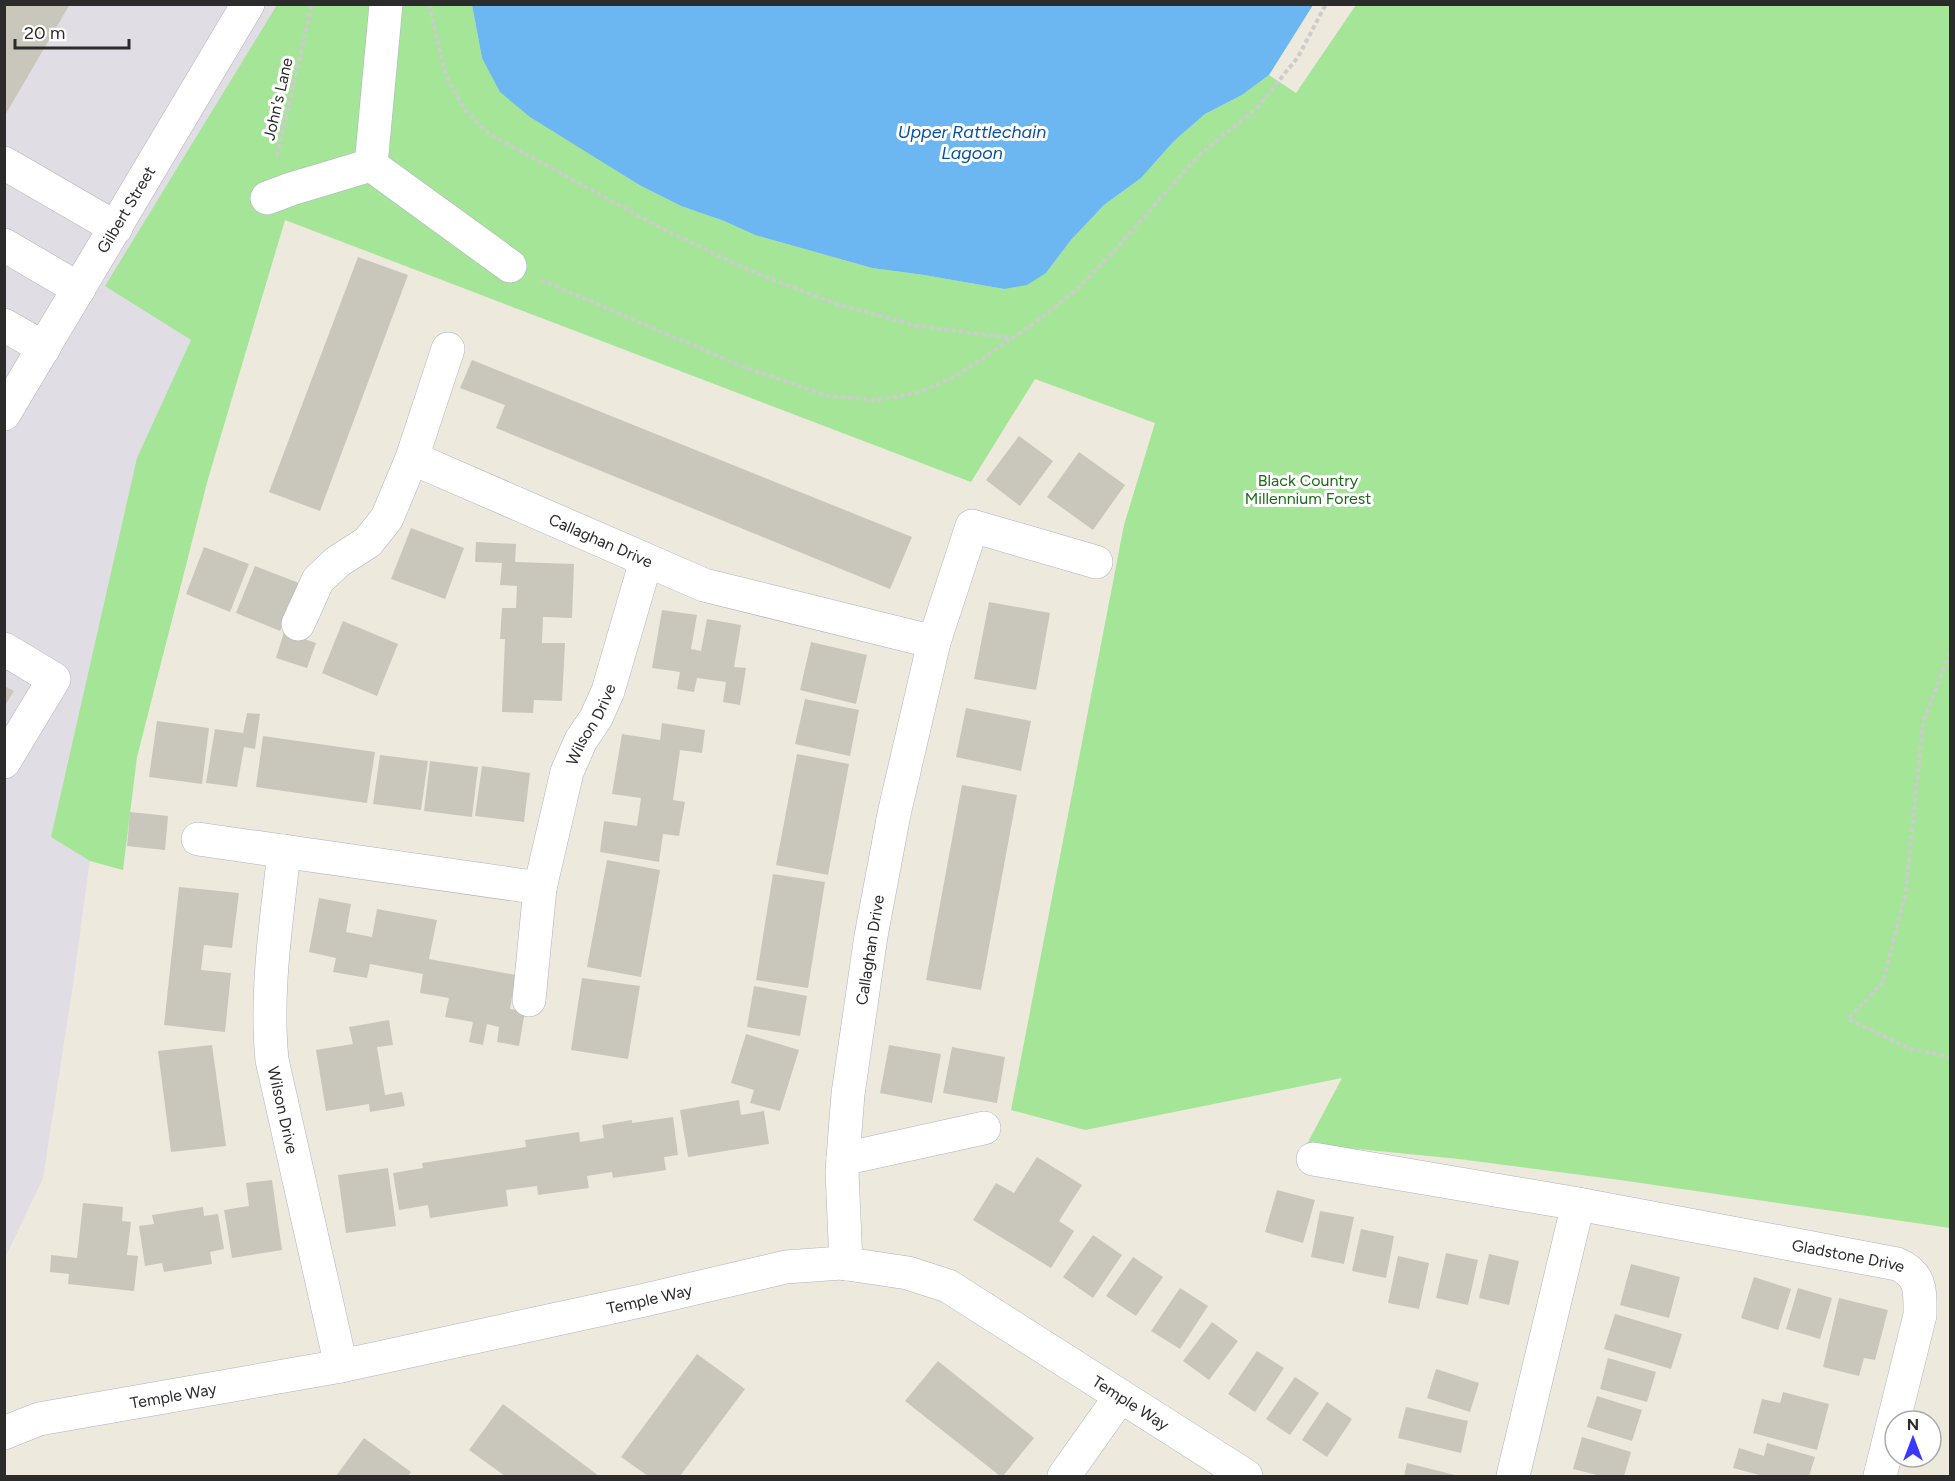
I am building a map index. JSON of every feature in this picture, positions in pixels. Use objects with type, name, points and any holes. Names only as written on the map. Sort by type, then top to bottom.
[{"type":"street","name":"Gilbert Street","points":[[4,414],[248,4]]},
{"type":"street","points":[[371,165],[386,4]]},
{"type":"street","points":[[4,163],[116,228]]},
{"type":"street","points":[[267,198],[371,165]]},
{"type":"street","points":[[371,165],[510,266]]},
{"type":"street","points":[[4,246],[79,289]]},
{"type":"street","points":[[4,325],[44,348]]},
{"type":"street","points":[[298,624],[318,580],[337,562],[368,542],[387,518],[412,458],[448,349]]},
{"type":"street","name":"Callaghan Drive","points":[[412,458],[704,585],[934,642]]},
{"type":"street","name":"Callaghan Drive","points":[[846,1264],[843,1159],[848,1094],[871,936],[894,814],[934,642],[972,526],[1096,562]]},
{"type":"street","name":"Wilson Drive","points":[[529,1000],[540,888],[567,772],[581,740],[596,718],[608,691],[646,561]]},
{"type":"street","points":[[4,649],[54,678],[4,762]]},
{"type":"street","points":[[198,839],[540,888]]},
{"type":"street","name":"Wilson Drive","points":[[284,851],[269,992],[272,1060],[341,1366]]},
{"type":"street","points":[[843,1159],[984,1128]]},
{"type":"street","name":"Gladstone Drive","points":[[1313,1159],[1578,1204],[1897,1264],[1907,1268],[1917,1279],[1920,1315],[1880,1476]]},
{"type":"street","points":[[1513,1476],[1578,1204]]},
{"type":"street","name":"Temple Way","points":[[4,1433],[39,1419],[341,1366],[786,1267],[846,1264],[908,1273],[948,1286],[1246,1476]]},
{"type":"street","points":[[1064,1476],[1120,1397]]},
{"type":"path","name":"John's Lane","points":[[267,198],[312,4]]},
{"type":"path","points":[[429,4],[446,76],[465,110],[489,135],[659,227],[762,275],[836,304],[918,326],[1012,338]]},
{"type":"path","points":[[510,266],[741,366],[828,396],[877,400],[920,392],[956,376],[1032,325],[1077,289],[1198,156],[1257,108],[1298,57],[1326,4]]},
{"type":"path","points":[[1950,653],[1923,722],[1906,891],[1883,982],[1848,1019],[1909,1048],[1950,1057]]},
{"type":"shaded area","points":[[5,5],[297,5],[111,703],[73,985],[43,1178],[5,1258]]},
{"type":"green space","name":"Black Country Millennium Forest","points":[[277,5],[472,5],[482,58],[608,165],[641,186],[681,206],[755,235],[872,268],[1004,289],[1046,273],[1071,240],[1104,205],[1141,178],[1174,141],[1205,114],[1242,95],[1269,75],[1296,93],[1356,5],[1950,5],[1950,1228],[1620,1180],[1459,1159],[1307,1144],[1342,1078],[1085,1130],[1011,1110],[1124,525],[1155,423],[1035,379],[971,482],[285,220],[208,479],[137,757],[123,870],[90,861],[51,837],[137,458],[191,340],[105,286]]},
{"type":"water","name":"Upper Rattlechain Lagoon","points":[[472,4],[1313,5],[1269,75],[1242,95],[1205,114],[1174,141],[1141,178],[1104,205],[1071,240],[1046,273],[1027,285],[1004,289],[872,268],[755,235],[681,206],[641,186],[530,117],[500,92],[482,58]]},
{"type":"building","points":[[4,4],[70,4],[4,117]]},
{"type":"building","points":[[358,257],[408,275],[320,511],[269,492]]},
{"type":"building","points":[[472,360],[912,537],[890,589],[496,428],[505,405],[460,388]]},
{"type":"building","points":[[1019,436],[1053,461],[1020,506],[986,480]]},
{"type":"building","points":[[1079,452],[1125,485],[1093,530],[1047,497]]},
{"type":"building","points":[[411,528],[464,548],[445,599],[391,579]]},
{"type":"building","points":[[476,542],[516,544],[515,562],[574,564],[572,618],[543,617],[542,643],[565,643],[562,701],[534,700],[533,713],[502,712],[505,639],[500,639],[502,608],[516,608],[517,586],[500,585],[502,563],[475,562]]},
{"type":"building","points":[[204,547],[249,564],[230,612],[186,594]]},
{"type":"building","points":[[255,566],[299,583],[280,631],[236,613]]},
{"type":"building","points":[[989,602],[1050,613],[1036,690],[974,679]]},
{"type":"building","points":[[662,610],[697,615],[691,649],[701,651],[707,619],[741,625],[734,667],[746,668],[740,705],[723,702],[726,682],[697,678],[694,692],[677,689],[680,672],[652,668]]},
{"type":"building","points":[[343,621],[398,644],[377,696],[322,673]]},
{"type":"building","points":[[284,632],[316,643],[307,668],[276,658]]},
{"type":"building","points":[[811,642],[867,655],[856,704],[800,690]]},
{"type":"building","points":[[4,686],[14,691],[4,707]]},
{"type":"building","points":[[805,699],[859,710],[850,756],[795,744]]},
{"type":"building","points":[[966,708],[1031,721],[1021,771],[956,757]]},
{"type":"building","points":[[247,713],[260,714],[255,749],[244,747],[237,787],[206,783],[215,729],[243,733]]},
{"type":"building","points":[[157,721],[209,728],[202,784],[149,777]]},
{"type":"building","points":[[662,723],[705,730],[702,753],[680,750],[673,800],[685,802],[679,836],[663,834],[659,862],[600,852],[604,821],[637,826],[641,798],[612,794],[622,734],[660,740]]},
{"type":"building","points":[[263,736],[375,752],[367,803],[256,787]]},
{"type":"building","points":[[797,754],[849,764],[828,875],[776,865]]},
{"type":"building","points":[[380,755],[428,761],[421,810],[373,804]]},
{"type":"building","points":[[430,761],[478,767],[472,817],[424,811]]},
{"type":"building","points":[[482,766],[530,773],[524,822],[475,816]]},
{"type":"building","points":[[962,785],[1017,795],[981,990],[926,980]]},
{"type":"building","points":[[130,812],[168,816],[165,850],[127,846]]},
{"type":"building","points":[[607,860],[660,870],[641,977],[587,967]]},
{"type":"building","points":[[773,874],[825,882],[808,988],[756,980]]},
{"type":"building","points":[[179,887],[239,893],[232,948],[204,945],[201,970],[231,973],[225,1032],[164,1025]]},
{"type":"building","points":[[319,898],[351,904],[346,932],[372,937],[377,909],[437,920],[429,959],[516,975],[510,1009],[525,1011],[519,1046],[497,1042],[499,1027],[487,1024],[483,1045],[469,1042],[473,1022],[445,1017],[449,998],[420,993],[423,974],[370,964],[367,978],[333,972],[336,958],[309,952]]},
{"type":"building","points":[[582,978],[640,986],[628,1059],[571,1050]]},
{"type":"building","points":[[754,986],[807,996],[800,1036],[747,1027]]},
{"type":"building","points":[[389,1020],[393,1045],[377,1047],[385,1095],[402,1092],[405,1106],[370,1112],[369,1104],[326,1111],[316,1050],[353,1044],[349,1027]]},
{"type":"building","points":[[746,1034],[799,1050],[780,1111],[750,1103],[754,1090],[731,1083]]},
{"type":"building","points":[[212,1045],[226,1146],[171,1152],[158,1051]]},
{"type":"building","points":[[889,1045],[941,1054],[932,1103],[880,1093]]},
{"type":"building","points":[[952,1047],[1005,1057],[997,1103],[943,1093]]},
{"type":"building","points":[[739,1100],[741,1115],[764,1111],[769,1144],[688,1157],[680,1110]]},
{"type":"building","points":[[673,1117],[678,1155],[664,1157],[666,1170],[613,1178],[612,1172],[587,1176],[589,1188],[538,1195],[537,1186],[506,1190],[508,1206],[430,1218],[428,1205],[399,1210],[393,1173],[423,1168],[422,1163],[526,1147],[525,1140],[579,1132],[580,1142],[604,1138],[602,1125]]},
{"type":"building","points":[[1037,1157],[1082,1185],[1059,1221],[1074,1231],[1051,1268],[973,1220],[996,1183],[1014,1193]]},
{"type":"building","points":[[388,1168],[396,1226],[346,1233],[338,1175]]},
{"type":"building","points":[[272,1180],[282,1250],[232,1258],[224,1210],[249,1206],[246,1183]]},
{"type":"building","points":[[1277,1190],[1315,1200],[1303,1243],[1265,1232]]},
{"type":"building","points":[[83,1203],[123,1207],[122,1221],[131,1222],[127,1255],[138,1256],[134,1291],[68,1284],[69,1274],[50,1272],[51,1255],[77,1258]]},
{"type":"building","points":[[203,1207],[204,1216],[218,1214],[224,1249],[210,1252],[212,1264],[164,1272],[162,1263],[145,1266],[139,1226],[154,1224],[152,1215]]},
{"type":"building","points":[[1320,1211],[1354,1217],[1344,1264],[1311,1257]]},
{"type":"building","points":[[1361,1229],[1394,1236],[1386,1278],[1352,1271]]},
{"type":"building","points":[[1093,1235],[1122,1255],[1093,1298],[1063,1277]]},
{"type":"building","points":[[1446,1253],[1478,1260],[1468,1305],[1436,1298]]},
{"type":"building","points":[[1489,1254],[1519,1261],[1509,1305],[1479,1298]]},
{"type":"building","points":[[1398,1256],[1429,1263],[1419,1309],[1388,1303]]},
{"type":"building","points":[[1133,1257],[1163,1277],[1136,1316],[1106,1296]]},
{"type":"building","points":[[1631,1264],[1680,1277],[1669,1318],[1620,1305]]},
{"type":"building","points":[[1754,1277],[1791,1289],[1778,1330],[1741,1318]]},
{"type":"building","points":[[1180,1288],[1208,1306],[1180,1349],[1151,1331]]},
{"type":"building","points":[[1798,1288],[1832,1298],[1820,1339],[1786,1329]]},
{"type":"building","points":[[1839,1298],[1888,1310],[1875,1360],[1864,1358],[1859,1376],[1823,1367]]},
{"type":"building","points":[[1615,1314],[1682,1334],[1671,1369],[1604,1349]]},
{"type":"building","points":[[1212,1322],[1238,1341],[1209,1380],[1183,1361]]},
{"type":"building","points":[[1257,1351],[1284,1368],[1255,1412],[1228,1394]]},
{"type":"building","points":[[697,1354],[745,1389],[680,1476],[648,1476],[621,1457]]},
{"type":"building","points":[[1608,1358],[1656,1372],[1647,1402],[1600,1389]]},
{"type":"building","points":[[938,1361],[1034,1438],[1003,1476],[1000,1476],[905,1401]]},
{"type":"building","points":[[1436,1369],[1479,1383],[1470,1412],[1427,1398]]},
{"type":"building","points":[[1295,1377],[1319,1393],[1290,1435],[1266,1419]]},
{"type":"building","points":[[1783,1392],[1829,1404],[1817,1450],[1753,1433],[1762,1399],[1780,1403]]},
{"type":"building","points":[[1597,1396],[1642,1410],[1632,1441],[1587,1427]]},
{"type":"building","points":[[1327,1402],[1352,1419],[1327,1457],[1302,1440]]},
{"type":"building","points":[[503,1404],[599,1476],[505,1476],[469,1450]]},
{"type":"building","points":[[1406,1407],[1468,1421],[1461,1453],[1398,1438]]},
{"type":"building","points":[[1582,1437],[1631,1452],[1624,1476],[1601,1476],[1573,1469]]},
{"type":"building","points":[[364,1438],[411,1472],[408,1476],[336,1476]]},
{"type":"building","points":[[1767,1443],[1815,1457],[1809,1476],[1763,1476],[1733,1468],[1739,1448],[1764,1456]]},
{"type":"building","points":[[1407,1463],[1459,1476],[1404,1476]]}]
